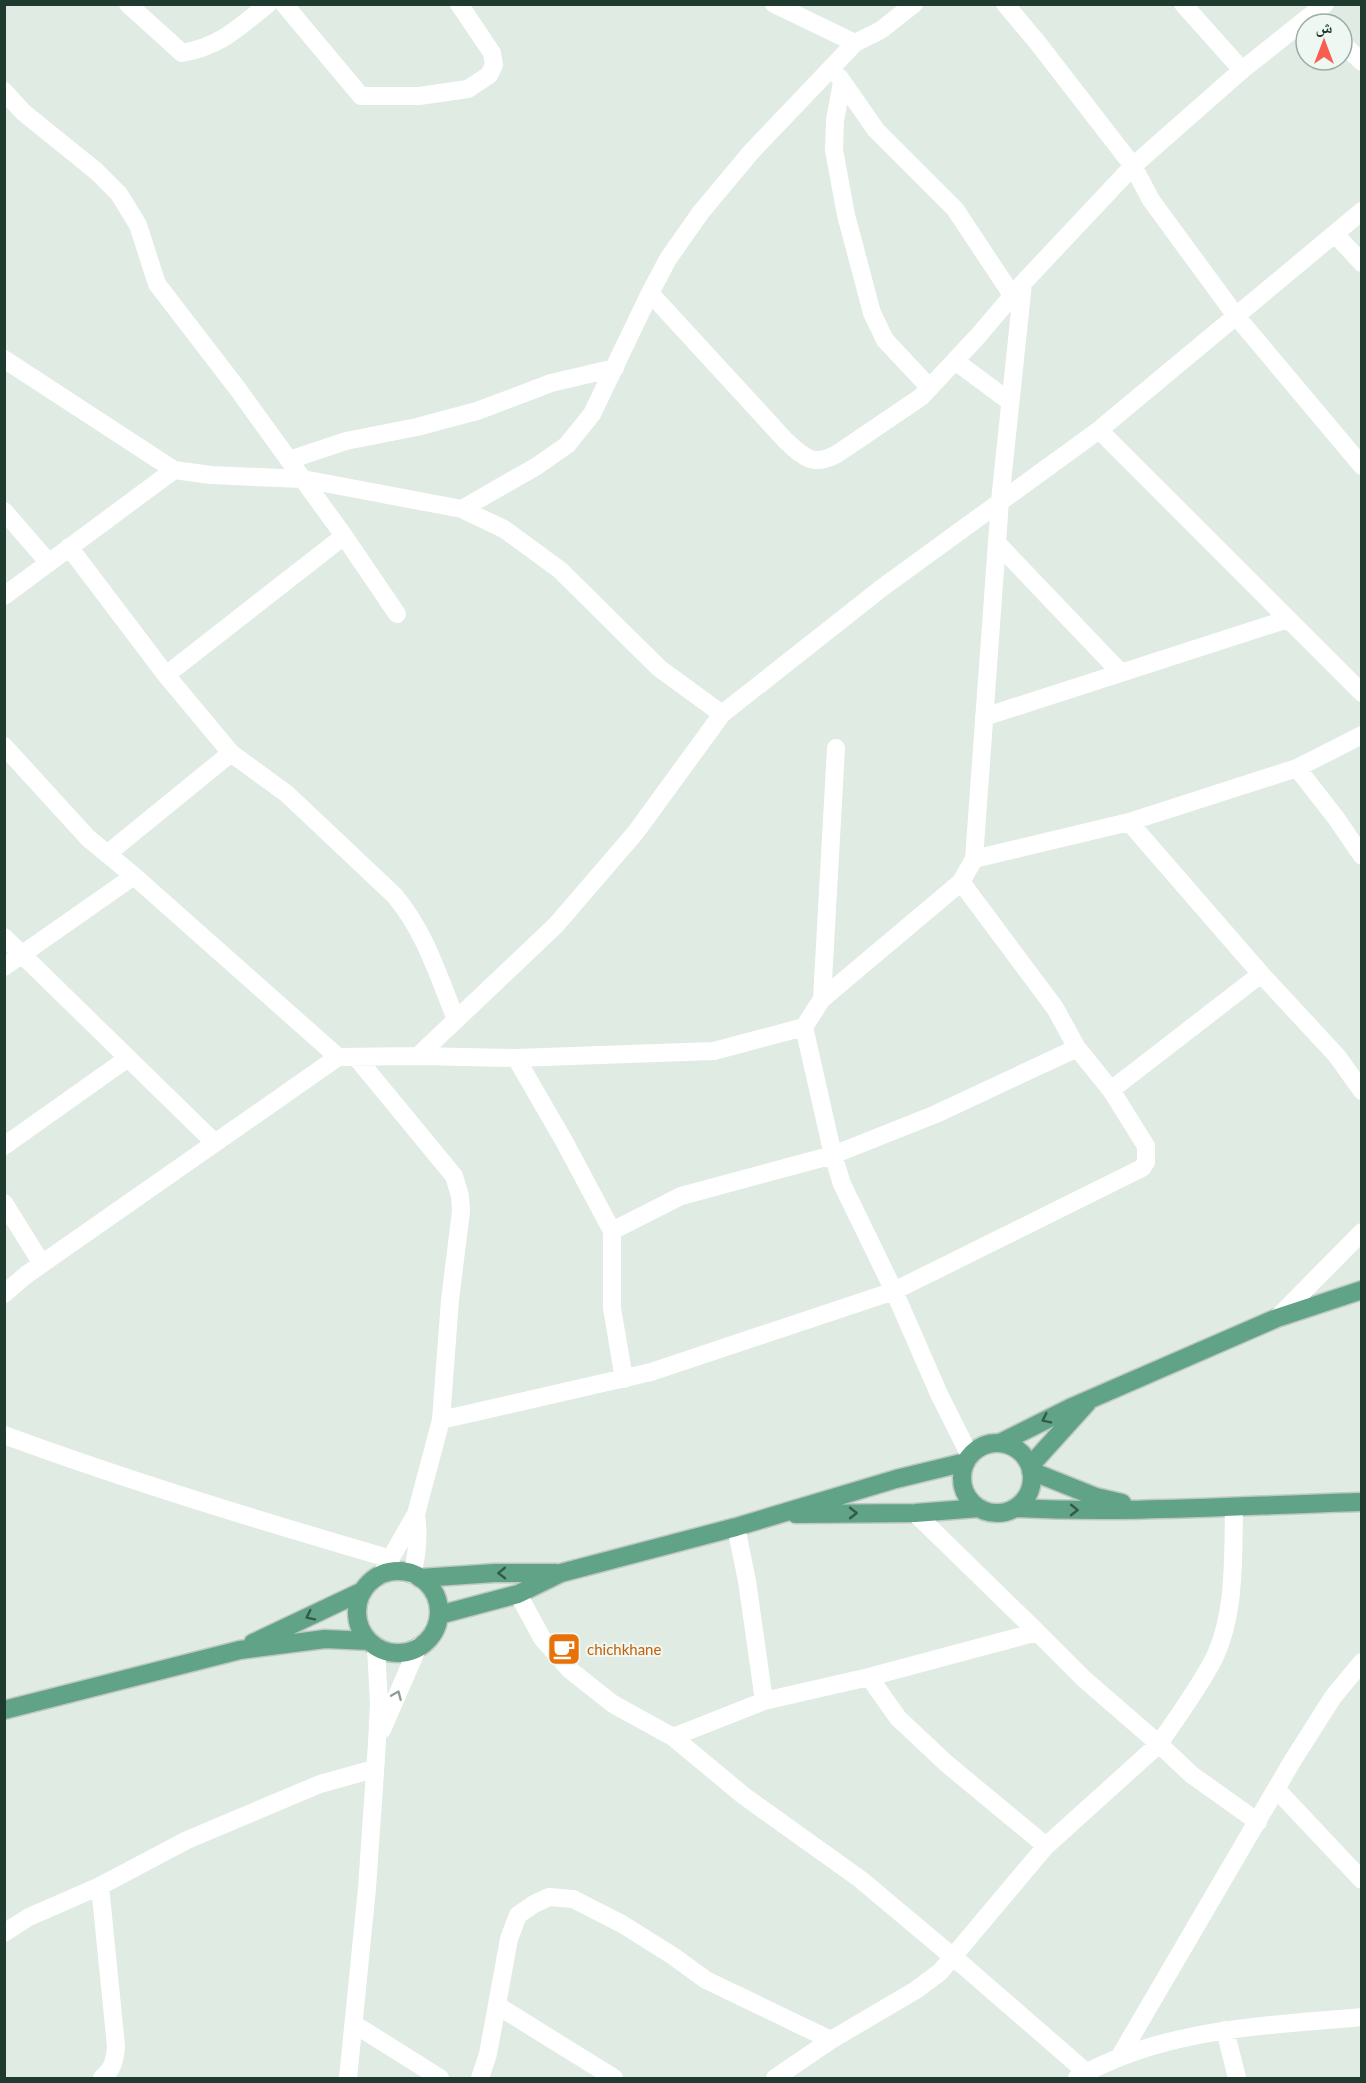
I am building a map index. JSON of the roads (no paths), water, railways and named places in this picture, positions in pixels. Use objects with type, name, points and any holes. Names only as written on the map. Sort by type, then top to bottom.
[{"type":"main road","points":[[979,1508],[968,1499],[963,1486],[962,1472],[968,1459],[981,1446],[1000,1443],[1093,1397],[1277,1318],[1362,1290]]},
{"type":"main road","points":[[1030,1468],[1093,1397]]},
{"type":"main road","points":[[1000,1443],[1020,1452],[1030,1468],[1032,1482],[1029,1493],[1016,1508]]},
{"type":"main road","points":[[439,1615],[518,1594],[561,1573],[736,1527],[968,1459]]},
{"type":"main road","points":[[1030,1468],[1096,1497],[1150,1510]]},
{"type":"main road","points":[[774,1514],[915,1513],[979,1508],[997,1513],[1016,1508],[1075,1511],[1150,1510],[1362,1502]]},
{"type":"main road","points":[[372,1644],[358,1622],[358,1601],[371,1581],[381,1575],[392,1571],[416,1576],[561,1573]]},
{"type":"main road","points":[[4,1710],[240,1650],[325,1639],[372,1644],[396,1653],[418,1647],[433,1632],[439,1615],[434,1593],[416,1576]]},
{"type":"main road","points":[[240,1650],[363,1591]]},
{"type":"street","points":[[128,4],[182,53],[201,50],[221,41],[268,4]]},
{"type":"street","points":[[284,4],[361,96],[419,96],[468,90],[489,75],[494,65],[492,53],[459,4]]},
{"type":"street","points":[[774,4],[855,43]]},
{"type":"street","points":[[462,509],[537,466],[567,445],[592,414],[668,259],[701,212],[765,136],[837,75],[855,43],[881,30],[914,4]]},
{"type":"street","points":[[1005,4],[1133,166],[1151,200],[1236,316],[1362,466]]},
{"type":"street","points":[[1183,4],[1242,70]]},
{"type":"street","points":[[650,293],[786,441],[804,457],[818,461],[825,460],[921,397],[1017,289],[1133,166],[1242,70],[1294,33]]},
{"type":"street","points":[[4,1294],[42,1264],[215,1143],[347,1057],[516,1058],[714,1051],[804,1027],[822,999],[961,882],[974,860],[1017,289],[956,209],[876,129],[837,75]]},
{"type":"street","points":[[837,75],[834,150],[846,215],[872,313],[885,340],[930,388]]},
{"type":"street","points":[[4,91],[23,112],[96,171],[119,194],[142,233],[157,284],[237,388],[344,536],[397,614]]},
{"type":"street","points":[[418,1056],[556,925],[636,832],[722,714],[883,587],[1100,430],[1362,211]]},
{"type":"street","points":[[1335,234],[1362,263]]},
{"type":"street","points":[[4,358],[174,470],[212,475],[303,479],[462,509],[504,529],[560,570],[658,668],[722,714]]},
{"type":"street","points":[[955,361],[1009,401]]},
{"type":"street","points":[[289,460],[346,441],[417,427],[477,411],[551,383],[615,368]]},
{"type":"street","points":[[1100,430],[1362,693]]},
{"type":"street","points":[[4,596],[174,470]]},
{"type":"street","points":[[4,511],[49,563]]},
{"type":"street","points":[[166,675],[344,536]]},
{"type":"street","points":[[997,543],[1120,673]]},
{"type":"street","points":[[69,548],[166,675],[231,753],[287,794],[406,909],[423,936],[456,1019]]},
{"type":"street","points":[[984,717],[1288,619]]},
{"type":"street","points":[[974,860],[1129,822],[1297,768],[1362,735]]},
{"type":"street","points":[[4,746],[88,838],[347,1057],[454,1176],[460,1196],[461,1211],[450,1300],[441,1420],[416,1514],[381,1575]]},
{"type":"street","points":[[822,999],[836,748]]},
{"type":"street","points":[[107,854],[231,753]]},
{"type":"street","points":[[1297,768],[1362,856]]},
{"type":"street","points":[[1129,822],[1261,974],[1337,1056],[1362,1091]]},
{"type":"street","points":[[4,967],[134,876]]},
{"type":"street","points":[[441,1420],[651,1372],[894,1291],[1142,1168],[1146,1162],[1146,1146],[1111,1090],[1077,1047],[1055,1008],[961,882]]},
{"type":"street","points":[[4,937],[215,1143]]},
{"type":"street","points":[[1111,1090],[1261,974]]},
{"type":"street","points":[[804,1027],[833,1155],[842,1184],[894,1291],[968,1459]]},
{"type":"street","points":[[612,1231],[681,1196],[833,1155],[936,1114],[1077,1047]]},
{"type":"street","points":[[4,1146],[128,1058]]},
{"type":"street","points":[[516,1058],[612,1231],[612,1308],[624,1379]]},
{"type":"street","points":[[4,1203],[42,1264]]},
{"type":"street","points":[[1277,1318],[1362,1232]]},
{"type":"street","points":[[4,1435],[109,1473],[391,1559]]},
{"type":"street","points":[[775,2079],[831,2040],[916,1990],[940,1972],[1046,1846],[1159,1744],[1211,1665],[1227,1621],[1232,1582],[1234,1507]]},
{"type":"street","points":[[915,1513],[1084,1679],[1192,1775],[1258,1822]]},
{"type":"street","points":[[416,1514],[419,1532],[416,1576]]},
{"type":"street","points":[[736,1527],[747,1581],[764,1701]]},
{"type":"street","points":[[518,1594],[542,1638],[570,1670],[613,1704],[673,1737],[744,1796],[860,1880],[953,1957],[1081,2075],[1120,2056],[1154,2045],[1225,2030],[1362,2017]]},
{"type":"street","points":[[673,1737],[764,1701],[869,1677],[1037,1632]]},
{"type":"street","points":[[348,2079],[367,1888],[377,1743],[379,1704],[372,1644]]},
{"type":"street","points":[[377,1743],[418,1647]]},
{"type":"street","points":[[1120,2056],[1333,1697],[1362,1662]]},
{"type":"street","points":[[869,1677],[898,1718],[939,1756],[1046,1846]]},
{"type":"street","points":[[4,1933],[29,1917],[100,1886],[187,1840],[259,1808],[320,1784],[374,1769]]},
{"type":"street","points":[[1277,1790],[1362,1880]]},
{"type":"street","points":[[100,1886],[116,2046],[111,2070],[102,2079]]},
{"type":"street","points":[[480,2079],[498,2006],[509,1939],[518,1915],[549,1897],[573,1899],[630,1929],[706,1980],[831,2040]]},
{"type":"street","points":[[498,2006],[614,2079]]},
{"type":"street","points":[[354,2024],[440,2079]]},
{"type":"street","points":[[1225,2030],[1237,2079]]},
{"type":"place","name":"chichkhane","points":[[564,1649]]}]
